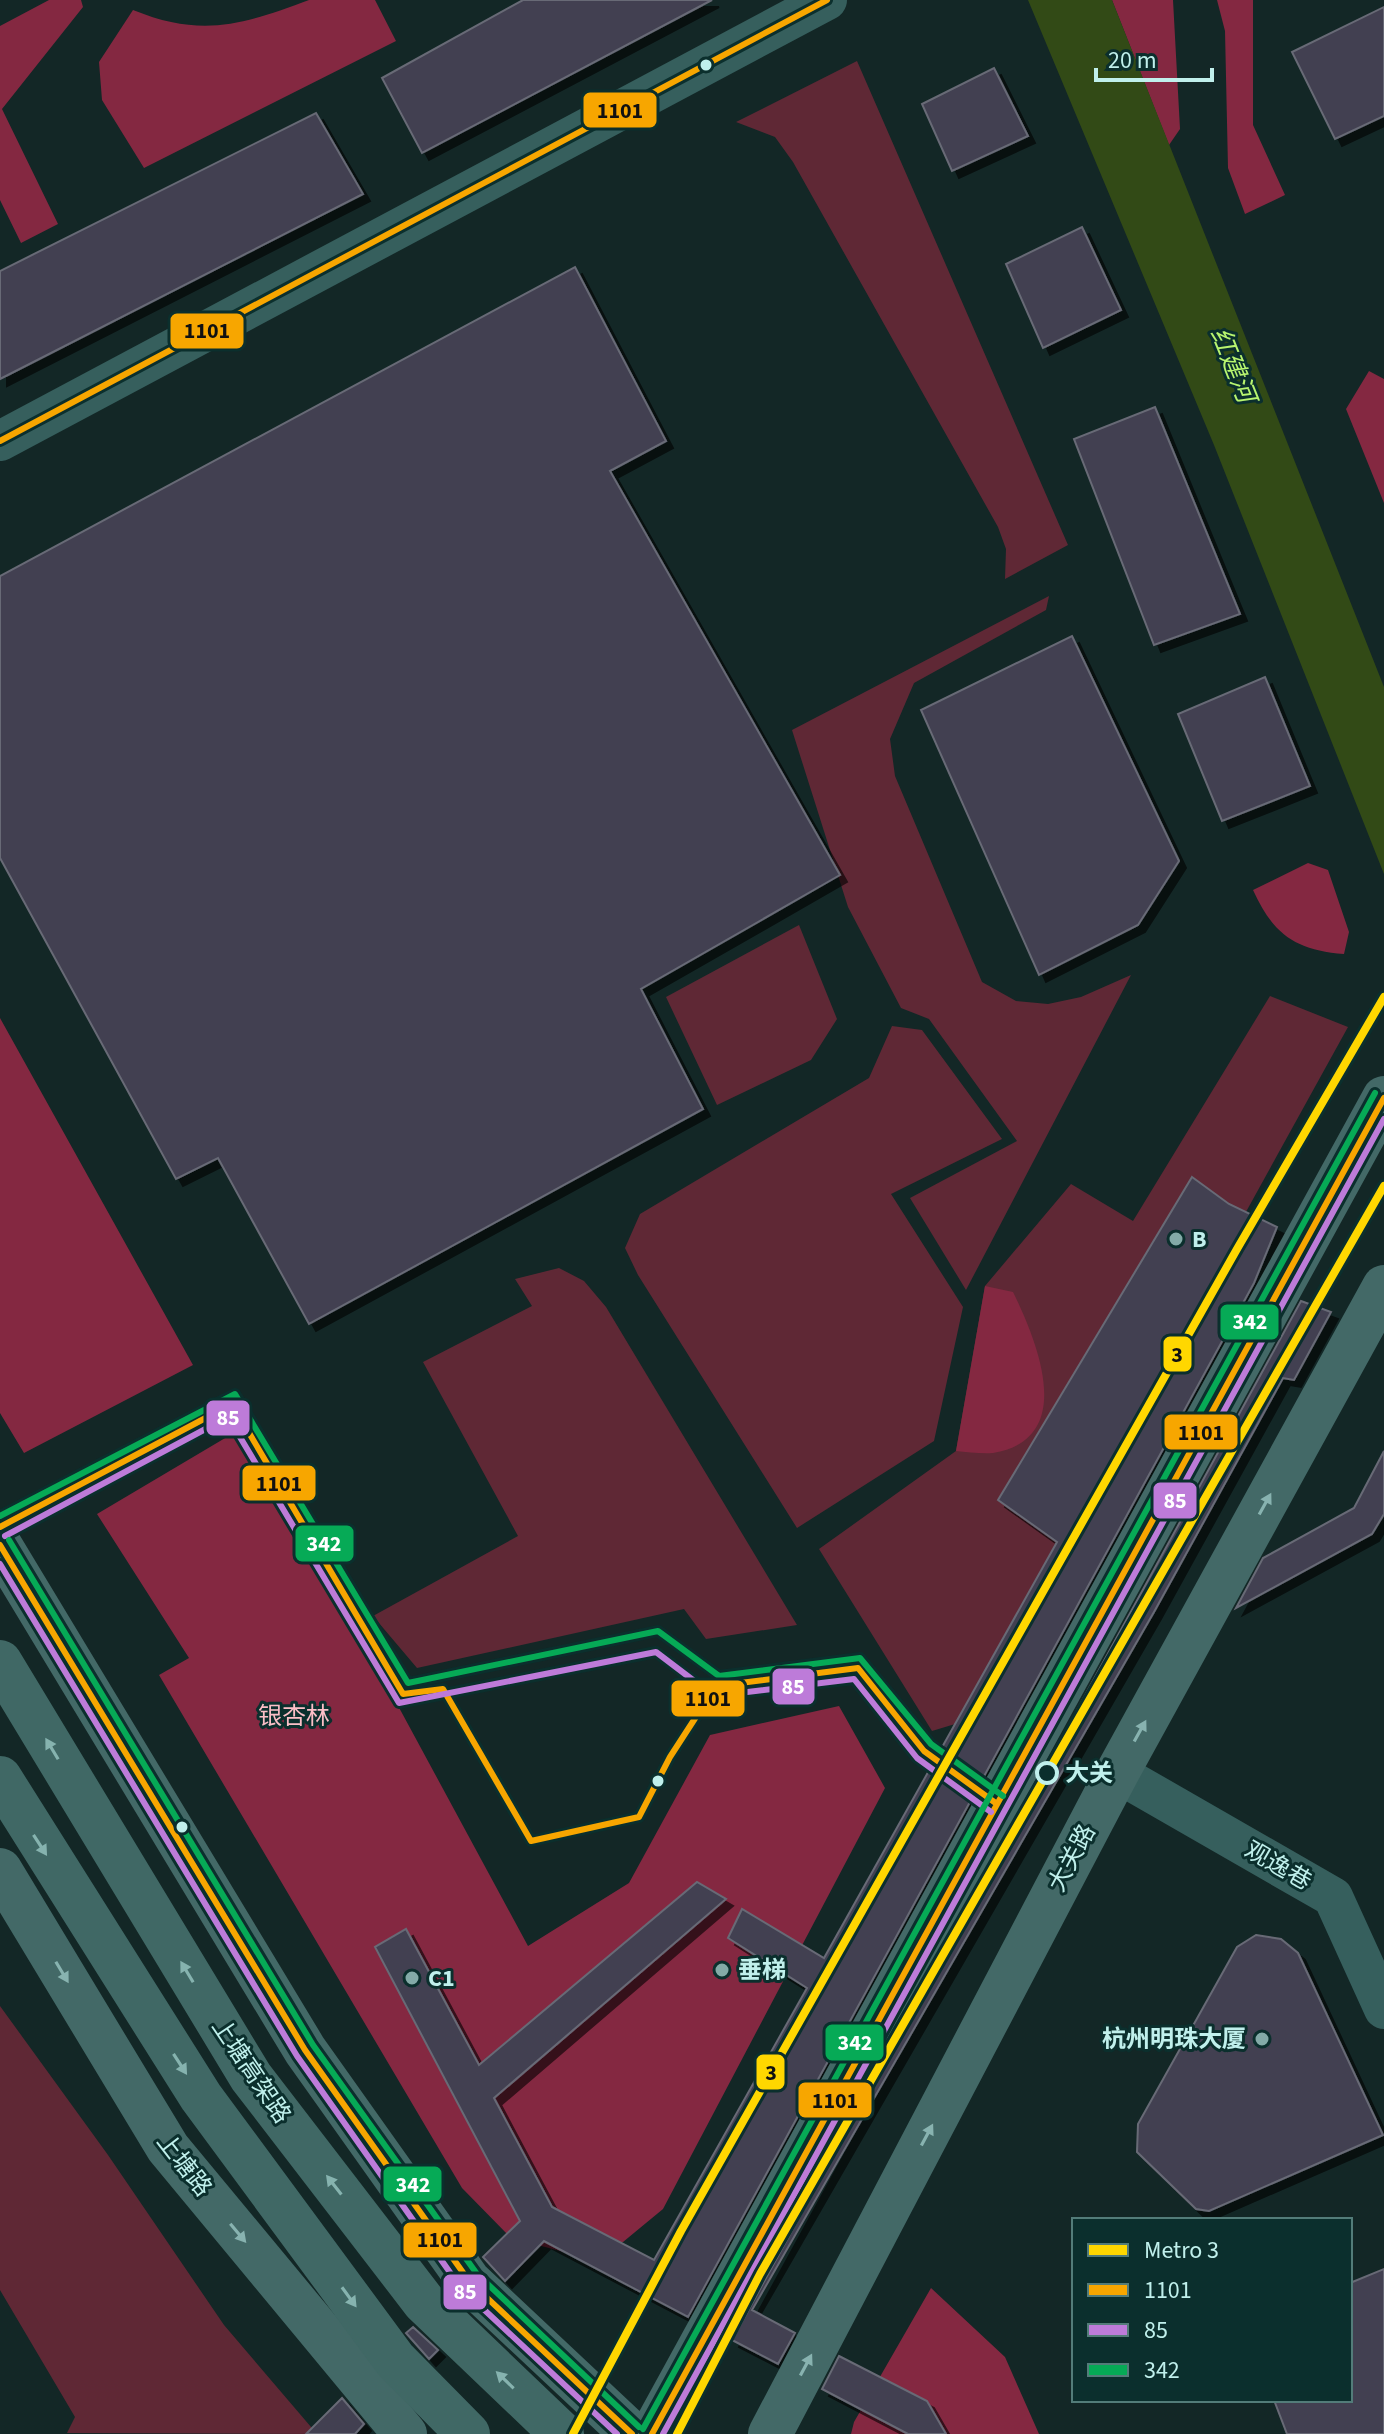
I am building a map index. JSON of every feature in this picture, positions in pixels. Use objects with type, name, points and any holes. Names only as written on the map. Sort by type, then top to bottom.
[{"type":"highway","name":"上塘高架路","points":[[0,1662],[251,2077],[424,2302],[562,2434]]},
{"type":"highway","points":[[0,1778],[201,2097],[395,2360],[468,2434]]},
{"type":"main road","points":[[652,2434],[1384,1098]]},
{"type":"main road","name":"大关路","points":[[770,2434],[1117,1773],[1384,1287]]},
{"type":"main road","points":[[0,1545],[323,2075],[469,2281],[632,2434]]},
{"type":"main road","name":"上塘路","points":[[0,1870],[168,2148],[405,2434]]},
{"type":"street","points":[[0,441],[827,0]]},
{"type":"street","name":"观逸巷","points":[[1117,1773],[1333,1897],[1384,2009]]},
{"type":"shaded area","points":[[857,61],[1068,545],[1005,579],[1006,549],[998,527],[793,162],[775,137],[736,122]]},
{"type":"shaded area","points":[[1049,596],[1046,610],[914,683],[890,739],[895,776],[982,982],[1016,1001],[1048,1004],[1081,997],[1131,975],[966,1290],[910,1198],[1017,1141],[929,1019],[901,1008],[848,907],[792,730]]},
{"type":"shaded area","points":[[799,925],[837,1019],[811,1060],[717,1105],[666,997]]},
{"type":"shaded area","points":[[1270,996],[1348,1027],[965,1721],[932,1731],[819,1549],[956,1451],[985,1286],[1071,1184],[1133,1221]]},
{"type":"shaded area","points":[[892,1026],[922,1030],[1002,1139],[891,1194],[963,1307],[934,1441],[797,1528],[638,1275],[625,1248],[640,1214],[869,1078]]},
{"type":"shaded area","points":[[559,1268],[584,1281],[606,1307],[797,1625],[706,1639],[684,1609],[417,1668],[373,1616],[518,1536],[423,1362],[532,1306],[515,1279]]},
{"type":"shaded area","points":[[0,2006],[108,2155],[224,2325],[317,2434],[67,2433],[75,2417],[0,2290]]},
{"type":"green space","points":[[49,0],[81,0],[83,7],[2,109],[58,224],[21,243],[0,200],[0,26]]},
{"type":"green space","points":[[309,0],[375,0],[396,41],[144,168],[102,100],[99,62],[133,10],[180,24],[222,25],[263,16]]},
{"type":"green space","points":[[1112,0],[1173,0],[1180,129],[1169,145]]},
{"type":"green space","points":[[1217,0],[1253,0],[1253,125],[1285,195],[1245,214],[1228,168],[1225,31]]},
{"type":"green space","points":[[1369,371],[1384,379],[1384,503],[1346,409]]},
{"type":"green space","points":[[1308,863],[1328,870],[1349,932],[1344,954],[1312,948],[1288,937],[1269,918],[1253,890]]},
{"type":"green space","points":[[0,1018],[193,1365],[24,1453],[0,1413]]},
{"type":"green space","points":[[985,1286],[1013,1292],[1023,1312],[1040,1361],[1044,1386],[1043,1409],[1035,1429],[1019,1444],[993,1453],[956,1451]]},
{"type":"green space","name":"银杏林","points":[[237,1431],[396,1702],[528,1946],[629,1883],[710,1735],[839,1706],[885,1788],[663,2209],[623,2242],[564,2252],[511,2238],[462,2188],[159,1675],[189,1658],[97,1514]]},
{"type":"green space","points":[[931,2288],[1005,2357],[1039,2434],[851,2434],[854,2422]]},
{"type":"water","name":"红建河","points":[[1028,0],[1112,0],[1384,687],[1384,874],[1214,445]]},
{"type":"building","points":[[523,0],[712,0],[422,153],[382,78]]},
{"type":"building","points":[[1384,7],[1384,116],[1335,139],[1292,52]]},
{"type":"building","points":[[994,68],[1028,136],[952,171],[922,104]]},
{"type":"building","points":[[316,113],[363,194],[0,379],[0,271]]},
{"type":"building","points":[[1082,227],[1121,310],[1043,348],[1006,264]]},
{"type":"building","points":[[575,267],[666,441],[610,471],[840,875],[641,989],[703,1109],[309,1324],[218,1158],[176,1179],[0,858],[0,576]]},
{"type":"building","points":[[1155,407],[1240,614],[1154,645],[1074,439]]},
{"type":"building","points":[[1072,636],[1179,861],[1138,925],[1039,975],[921,710]]},
{"type":"building","points":[[1265,677],[1310,786],[1222,821],[1178,714]]},
{"type":"building","points":[[1192,1177],[1229,1204],[1277,1227],[1254,1283],[688,2317],[544,2241],[505,2281],[483,2257],[520,2221],[375,1947],[406,1929],[479,2065],[697,1882],[726,1899],[494,2098],[552,2207],[654,2260],[807,1988],[728,1938],[742,1909],[824,1958],[1057,1542],[998,1500]]},
{"type":"building","points":[[1301,1301],[1331,1312],[1294,1380],[1283,1378],[1154,1612],[752,2310],[795,2333],[778,2364],[732,2340]]},
{"type":"building","points":[[1384,1451],[1384,1514],[1372,1534],[1236,1608],[1263,1558],[1354,1508]]},
{"type":"building","name":"杭州明珠大厦","points":[[1256,1935],[1281,1939],[1298,1953],[1383,2135],[1209,2211],[1196,2209],[1137,2152],[1138,2124],[1237,1947]]},
{"type":"building","points":[[1384,2269],[1384,2434],[1287,2434],[1275,2402],[1352,2402],[1352,2282]]},
{"type":"building","points":[[413,2327],[438,2350],[429,2359],[406,2333]]},
{"type":"building","points":[[839,2356],[927,2401],[946,2434],[908,2434],[822,2389]]},
{"type":"building","points":[[342,2398],[364,2424],[355,2434],[306,2434]]},
{"type":"metro line","name":"3","points":[[573,2434],[681,2231],[1237,1249],[1384,997]]},
{"type":"metro line","name":"3","points":[[677,2434],[760,2274],[1384,1186]]},
{"type":"transit line","name":"1101","points":[[0,441],[827,0]]},
{"type":"transit line","name":"342","points":[[643,2429],[1375,1093]]},
{"type":"transit line","name":"1101","points":[[652,2434],[1384,1098]]},
{"type":"transit line","name":"85","points":[[663,2434],[1384,1119]]},
{"type":"transit line","name":"342","points":[[0,1516],[235,1394],[408,1683],[658,1631],[719,1676],[860,1658],[931,1744],[1003,1796]]},
{"type":"transit line","name":"1101","points":[[0,1527],[232,1404],[403,1694],[443,1689],[531,1841],[639,1817],[670,1757],[716,1686],[858,1668],[924,1751],[997,1804]]},
{"type":"transit line","name":"85","points":[[5,1536],[228,1417],[399,1703],[656,1652],[714,1696],[854,1679],[917,1758],[991,1812]]},
{"type":"transit line","name":"342","points":[[9,1540],[313,2045],[477,2274],[639,2427]]},
{"type":"transit line","name":"1101","points":[[0,1545],[305,2050],[469,2281],[632,2434]]},
{"type":"transit line","name":"85","points":[[0,1564],[297,2056],[461,2288],[617,2434]]},
{"type":"place","name":"B","points":[[1176,1239]]},
{"type":"place","name":"大关","points":[[1047,1773]]},
{"type":"place","name":"垂梯","points":[[722,1970]]},
{"type":"place","name":"C1","points":[[412,1978]]},
{"type":"place","name":"杭州明珠大厦","points":[[1262,2039]]}]
